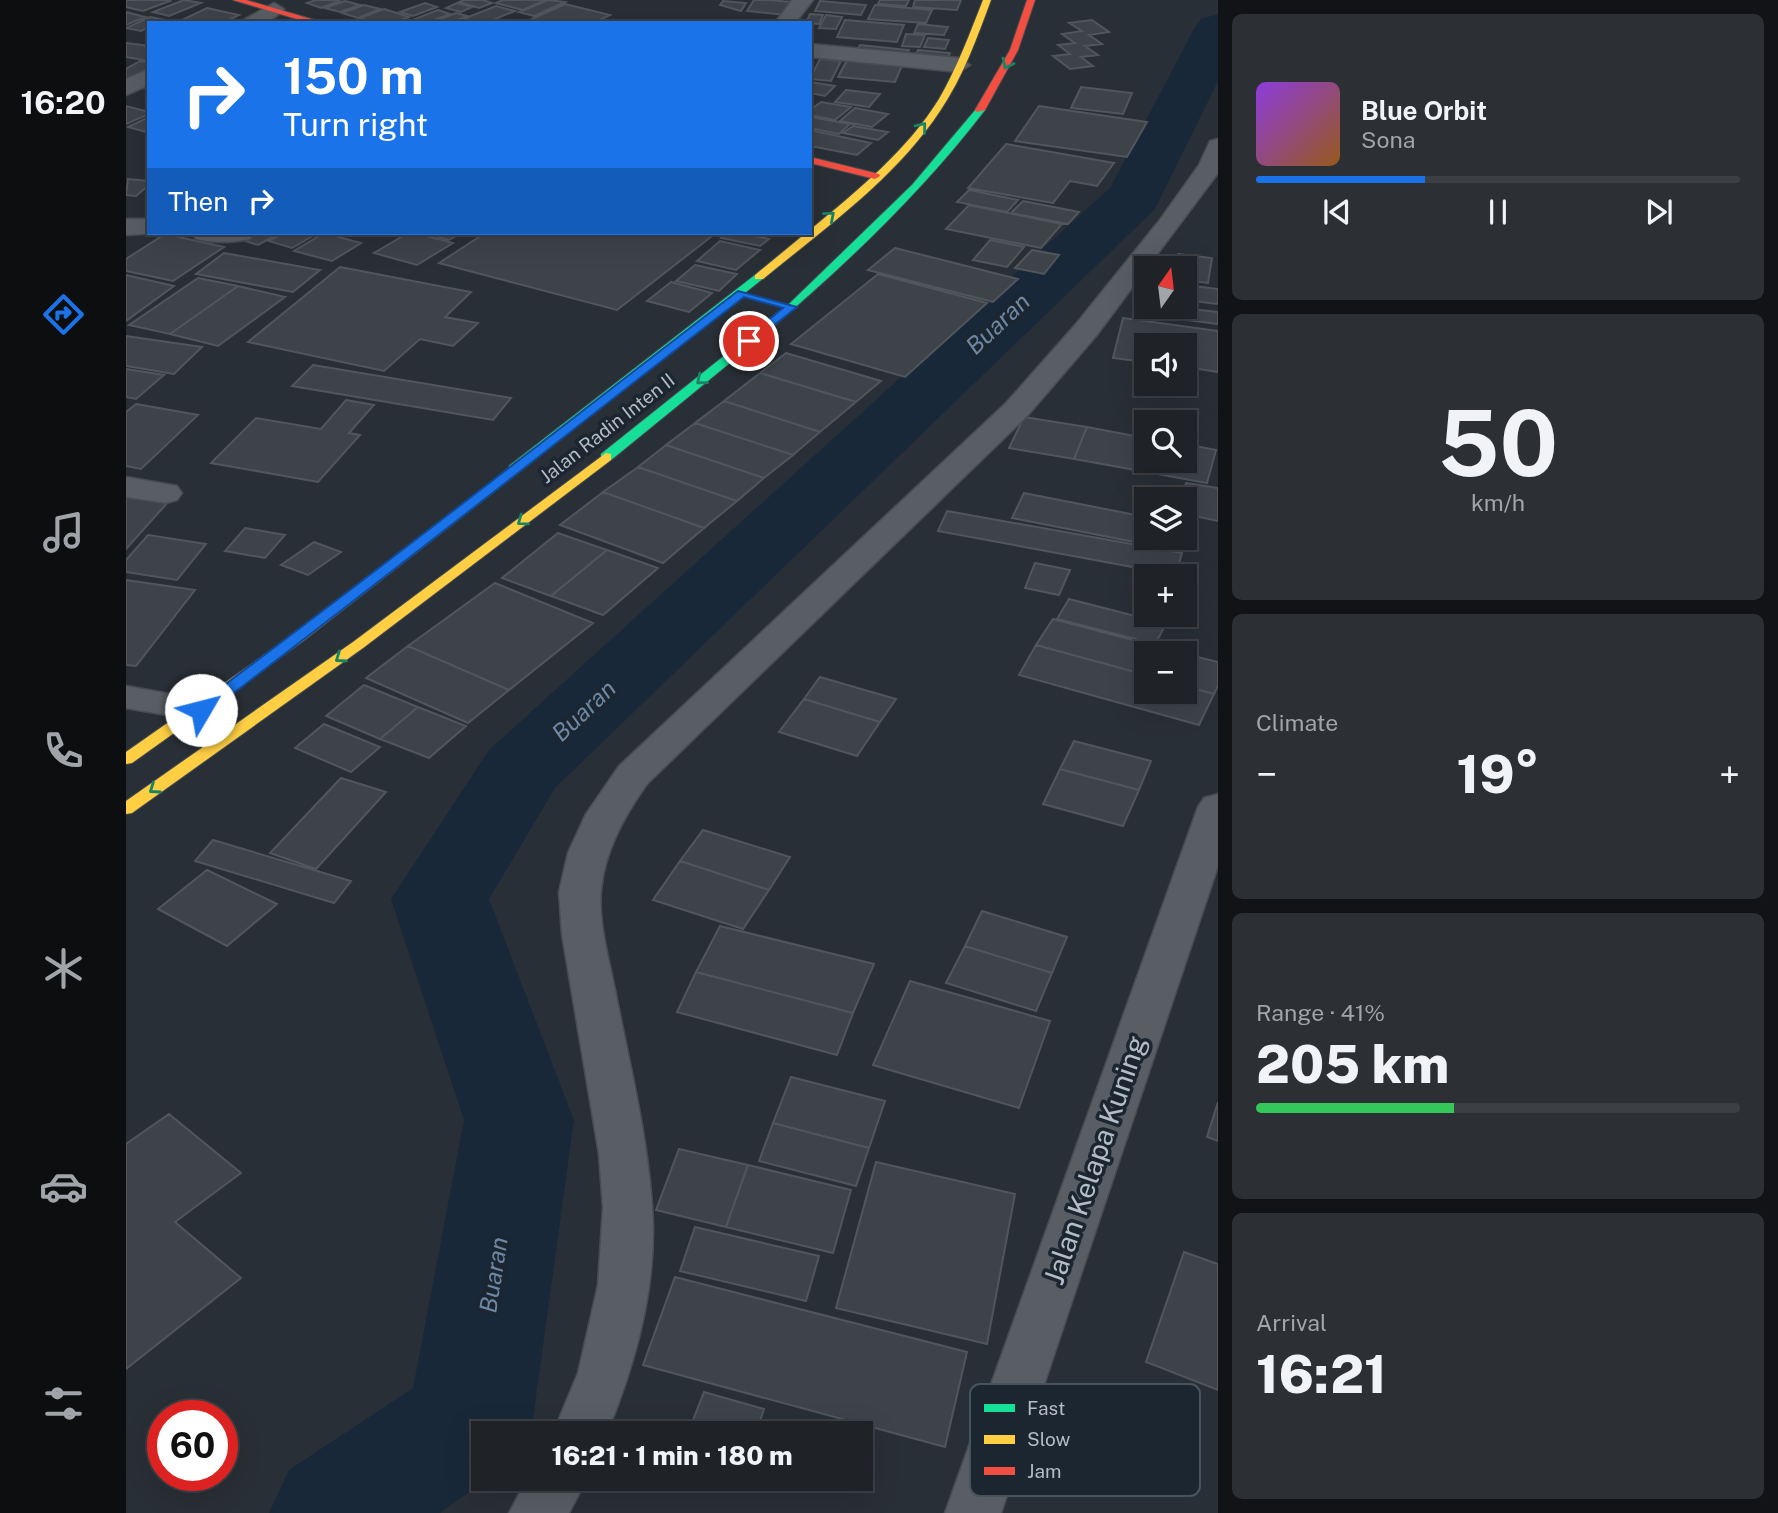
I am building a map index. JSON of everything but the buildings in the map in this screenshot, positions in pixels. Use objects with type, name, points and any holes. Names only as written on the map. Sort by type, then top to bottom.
[{"type":"main road","points":[[237,0],[272,5],[316,21]]},
{"type":"main road","name":"Jalan Radin Inten II","points":[[126,759],[201,710],[408,555],[467,505],[754,296],[926,123],[945,96],[987,0]]},
{"type":"main road","name":"Jalan Radin Inten II","points":[[126,809],[358,645],[578,480],[792,307],[916,187],[983,106],[1014,50],[1031,0]]},
{"type":"main road","points":[[812,160],[875,176]]},
{"type":"main road","points":[[754,296],[792,307]]},
{"type":"street","points":[[786,21],[803,0]]},
{"type":"street","points":[[251,21],[272,5]]},
{"type":"street","points":[[812,50],[959,65]]},
{"type":"street","points":[[126,88],[147,77]]},
{"type":"street","points":[[585,1421],[608,1361],[624,1285],[628,1208],[623,1154],[583,934],[580,892],[588,853],[606,814],[634,775],[1017,409],[1086,330],[1216,160]]},
{"type":"street","points":[[126,227],[147,227]]},
{"type":"street","points":[[126,487],[166,493]]},
{"type":"street","points":[[126,697],[201,710]]},
{"type":"street","name":"Jalan Kelapa Kuning","points":[[1018,1384],[1218,807]]},
{"type":"street","points":[[537,1513],[551,1491]]},
{"type":"street","name":"Jalan Kelapa Kuning","points":[[973,1513],[979,1496]]},
{"type":"waterway","name":"Buaran","points":[[335,1513],[470,1419],[519,1120],[440,899],[521,770],[1134,197],[1218,29]]},
{"type":"traffic: fast","points":[[606,457],[792,307],[916,187],[980,110]]},
{"type":"traffic: fast","points":[[514,469],[759,277]]},
{"type":"traffic: slow","points":[[812,233],[876,179],[935,112],[951,86],[987,0]]},
{"type":"traffic: slow","points":[[759,277],[810,235]]},
{"type":"traffic: slow","points":[[126,809],[358,645],[606,457]]},
{"type":"traffic: slow","points":[[126,759],[298,638],[514,469]]},
{"type":"traffic: jam","points":[[237,0],[314,21]]},
{"type":"traffic: jam","points":[[980,110],[1014,50],[1031,0]]},
{"type":"traffic: jam","points":[[812,160],[875,176]]},
{"type":"route","points":[[201,710],[408,555],[467,505],[742,293],[792,307],[749,341]]}]
